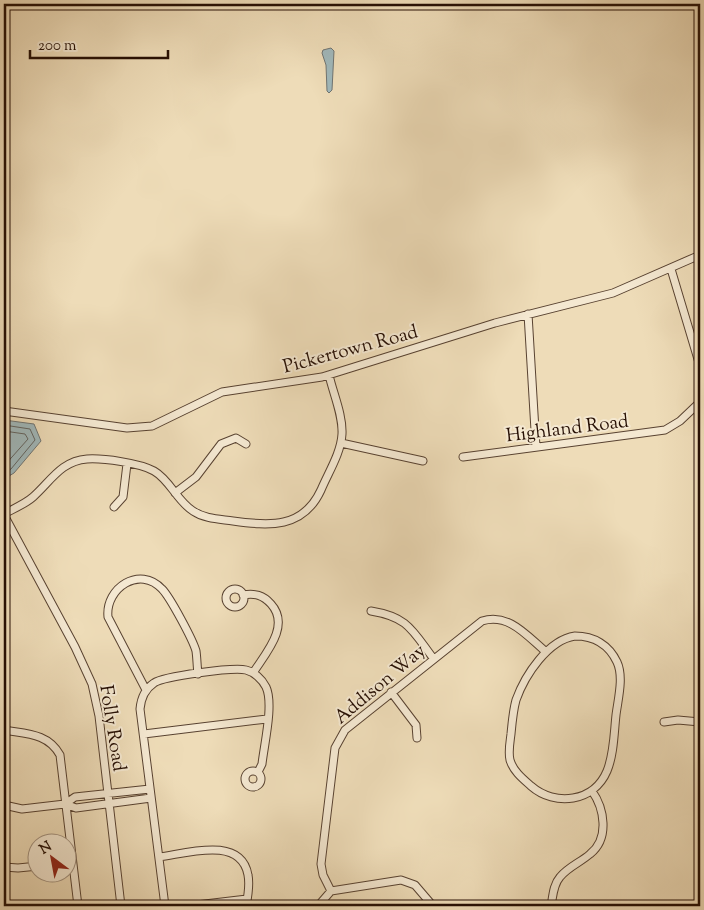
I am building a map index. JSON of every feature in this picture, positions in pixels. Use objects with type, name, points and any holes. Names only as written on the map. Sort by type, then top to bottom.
[{"type":"street","name":"Pickertown Road","points":[[4,411],[127,428],[144,428],[222,392],[329,375],[470,330],[613,293],[700,255]]},
{"type":"street","points":[[671,269],[700,366]]},
{"type":"street","points":[[528,314],[536,447]]},
{"type":"street","points":[[4,514],[33,498],[61,468],[70,463],[90,459],[142,466],[156,472],[192,511],[205,517],[266,526],[280,524],[301,514],[317,497],[340,443],[342,427],[329,375]]},
{"type":"street","name":"Highland Road","points":[[463,457],[660,431],[675,426],[700,402]]},
{"type":"street","points":[[175,492],[196,477],[220,444],[236,438],[246,444]]},
{"type":"street","points":[[340,443],[423,461]]},
{"type":"street","points":[[114,507],[123,497],[127,464]]},
{"type":"street","name":"Folly Road","points":[[4,514],[88,673],[99,716],[121,906]]},
{"type":"street","points":[[146,690],[108,617],[108,606],[112,594],[129,581],[148,580],[158,585],[165,592],[194,647],[198,674]]},
{"type":"street","points":[[243,595],[254,594],[268,600],[275,609],[279,621],[276,637],[253,673]]},
{"type":"street","points":[[371,611],[399,617],[409,626],[433,658]]},
{"type":"street","name":"Addison Way","points":[[331,891],[323,875],[321,864],[335,748],[345,730],[477,624],[496,619],[512,624],[545,651]]},
{"type":"street","points":[[565,638],[590,638],[608,649],[618,666],[619,692],[610,762],[603,779],[592,791],[574,798],[551,798],[542,794],[525,781],[516,772],[510,759],[516,701],[545,651],[565,638]]},
{"type":"street","points":[[165,906],[140,709],[146,690],[159,680],[238,669],[253,673],[262,681],[267,692],[267,719],[262,764],[258,772]]},
{"type":"street","points":[[391,692],[416,725],[417,738]]},
{"type":"street","points":[[144,734],[267,719]]},
{"type":"street","points":[[664,722],[678,720],[700,722]]},
{"type":"street","points":[[4,730],[38,735],[47,739],[60,755],[67,832]]},
{"type":"street","points":[[65,804],[75,797],[150,789]]},
{"type":"street","points":[[551,906],[557,882],[561,875],[592,853],[600,839],[602,810],[592,791]]},
{"type":"street","points":[[4,805],[22,809],[65,804],[76,808],[151,798]]},
{"type":"street","points":[[159,857],[216,850],[233,854],[242,861],[247,870],[249,882],[247,902],[188,906]]},
{"type":"street","points":[[4,866],[28,867]]},
{"type":"street","points":[[318,906],[331,891],[400,880],[415,885],[434,906]]},
{"type":"street","points":[[74,882],[78,906]]},
{"type":"water","points":[[331,48],[334,51],[332,90],[329,93],[327,91],[326,65],[322,53],[323,50]]},
{"type":"water","points":[[4,420],[34,424],[41,441],[14,473],[4,479]]}]
